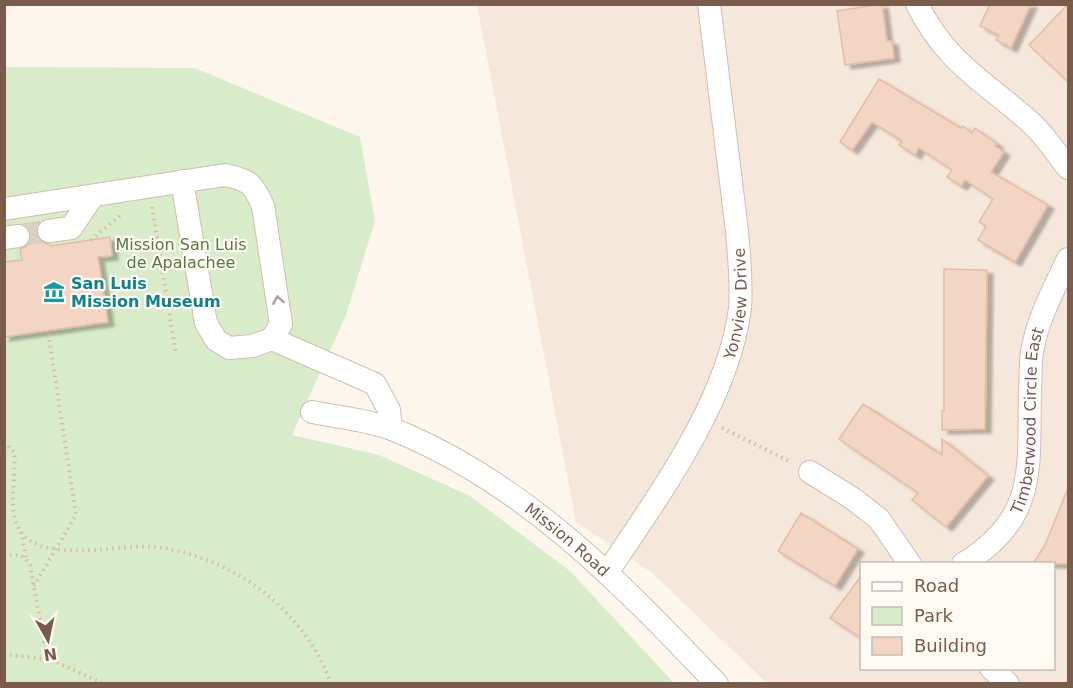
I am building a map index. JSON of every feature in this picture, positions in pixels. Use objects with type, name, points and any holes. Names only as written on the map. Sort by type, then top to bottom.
[{"type":"street","name":"Yonview Drive","points":[[607,573],[666,485],[701,418],[726,368],[740,309],[737,231],[709,4]]},
{"type":"street","points":[[917,4],[929,28],[951,57],[1033,125],[1068,168]]},
{"type":"street","points":[[4,209],[225,175],[245,179],[255,189],[263,206],[281,324],[272,339],[252,346],[229,348],[216,340],[206,323],[182,182]]},
{"type":"street","points":[[50,231],[70,228],[92,197]]},
{"type":"street","name":"Timberwood Circle East","points":[[966,562],[1006,530],[1019,511],[1026,484],[1032,352],[1041,323],[1068,259]]},
{"type":"street","points":[[272,339],[375,384],[389,410],[391,429]]},
{"type":"street","name":"Mission Road","points":[[312,412],[391,429],[490,478],[534,509],[607,573],[717,684]]},
{"type":"street","points":[[810,472],[852,498],[879,519],[909,562]]},
{"type":"street","points":[[992,670],[1008,684]]},
{"type":"path","points":[[153,207],[176,354]]},
{"type":"path","points":[[34,586],[75,515],[48,331]]},
{"type":"path","points":[[701,418],[810,472]]},
{"type":"path","points":[[4,441],[14,452],[14,512],[34,586],[47,659]]},
{"type":"path","points":[[21,532],[33,542],[56,550],[156,547],[186,553],[240,575],[274,599],[308,639],[331,684]]},
{"type":"path","points":[[4,557],[13,554],[26,557]]},
{"type":"path","points":[[4,654],[47,659],[104,684]]},
{"type":"shaded area","points":[[477,5],[1068,5],[1068,683],[767,683],[651,572],[576,522]]},
{"type":"green space","name":"Mission San Luis de Apalachee","points":[[5,67],[195,68],[360,137],[375,221],[346,315],[292,435],[379,455],[470,496],[570,571],[674,683],[5,684]]},
{"type":"building","points":[[882,4],[887,41],[892,41],[894,58],[845,65],[837,11]]},
{"type":"building","points":[[990,4],[1031,4],[1011,48],[996,40],[999,35],[980,26]]},
{"type":"building","points":[[1068,4],[1068,82],[1029,45]]},
{"type":"building","points":[[879,79],[961,128],[963,126],[972,133],[975,128],[997,144],[995,146],[1004,152],[991,172],[1048,205],[1015,262],[978,240],[986,226],[979,222],[993,199],[965,180],[961,186],[947,177],[952,170],[919,148],[915,155],[899,145],[902,141],[872,122],[852,150],[840,142]]},
{"type":"building","name":"San Luis Mission Museum","points":[[39,222],[36,232],[38,239],[51,246],[110,237],[112,256],[98,257],[108,322],[4,337],[4,262],[22,260],[20,249],[27,246],[31,235],[24,224]]},
{"type":"building","points":[[944,269],[987,270],[985,429],[942,430]]},
{"type":"building","points":[[863,404],[942,455],[942,439],[988,476],[946,527],[912,500],[918,493],[839,439]]},
{"type":"building","points":[[1068,488],[1068,564],[1034,562],[1045,545]]},
{"type":"building","points":[[801,513],[858,549],[835,586],[778,551]]},
{"type":"building","points":[[860,577],[860,637],[830,618]]},
{"type":"tunnel","points":[[18,236],[49,231]]},
{"type":"place","name":"San Luis Mission Museum","points":[[54,292]]}]
